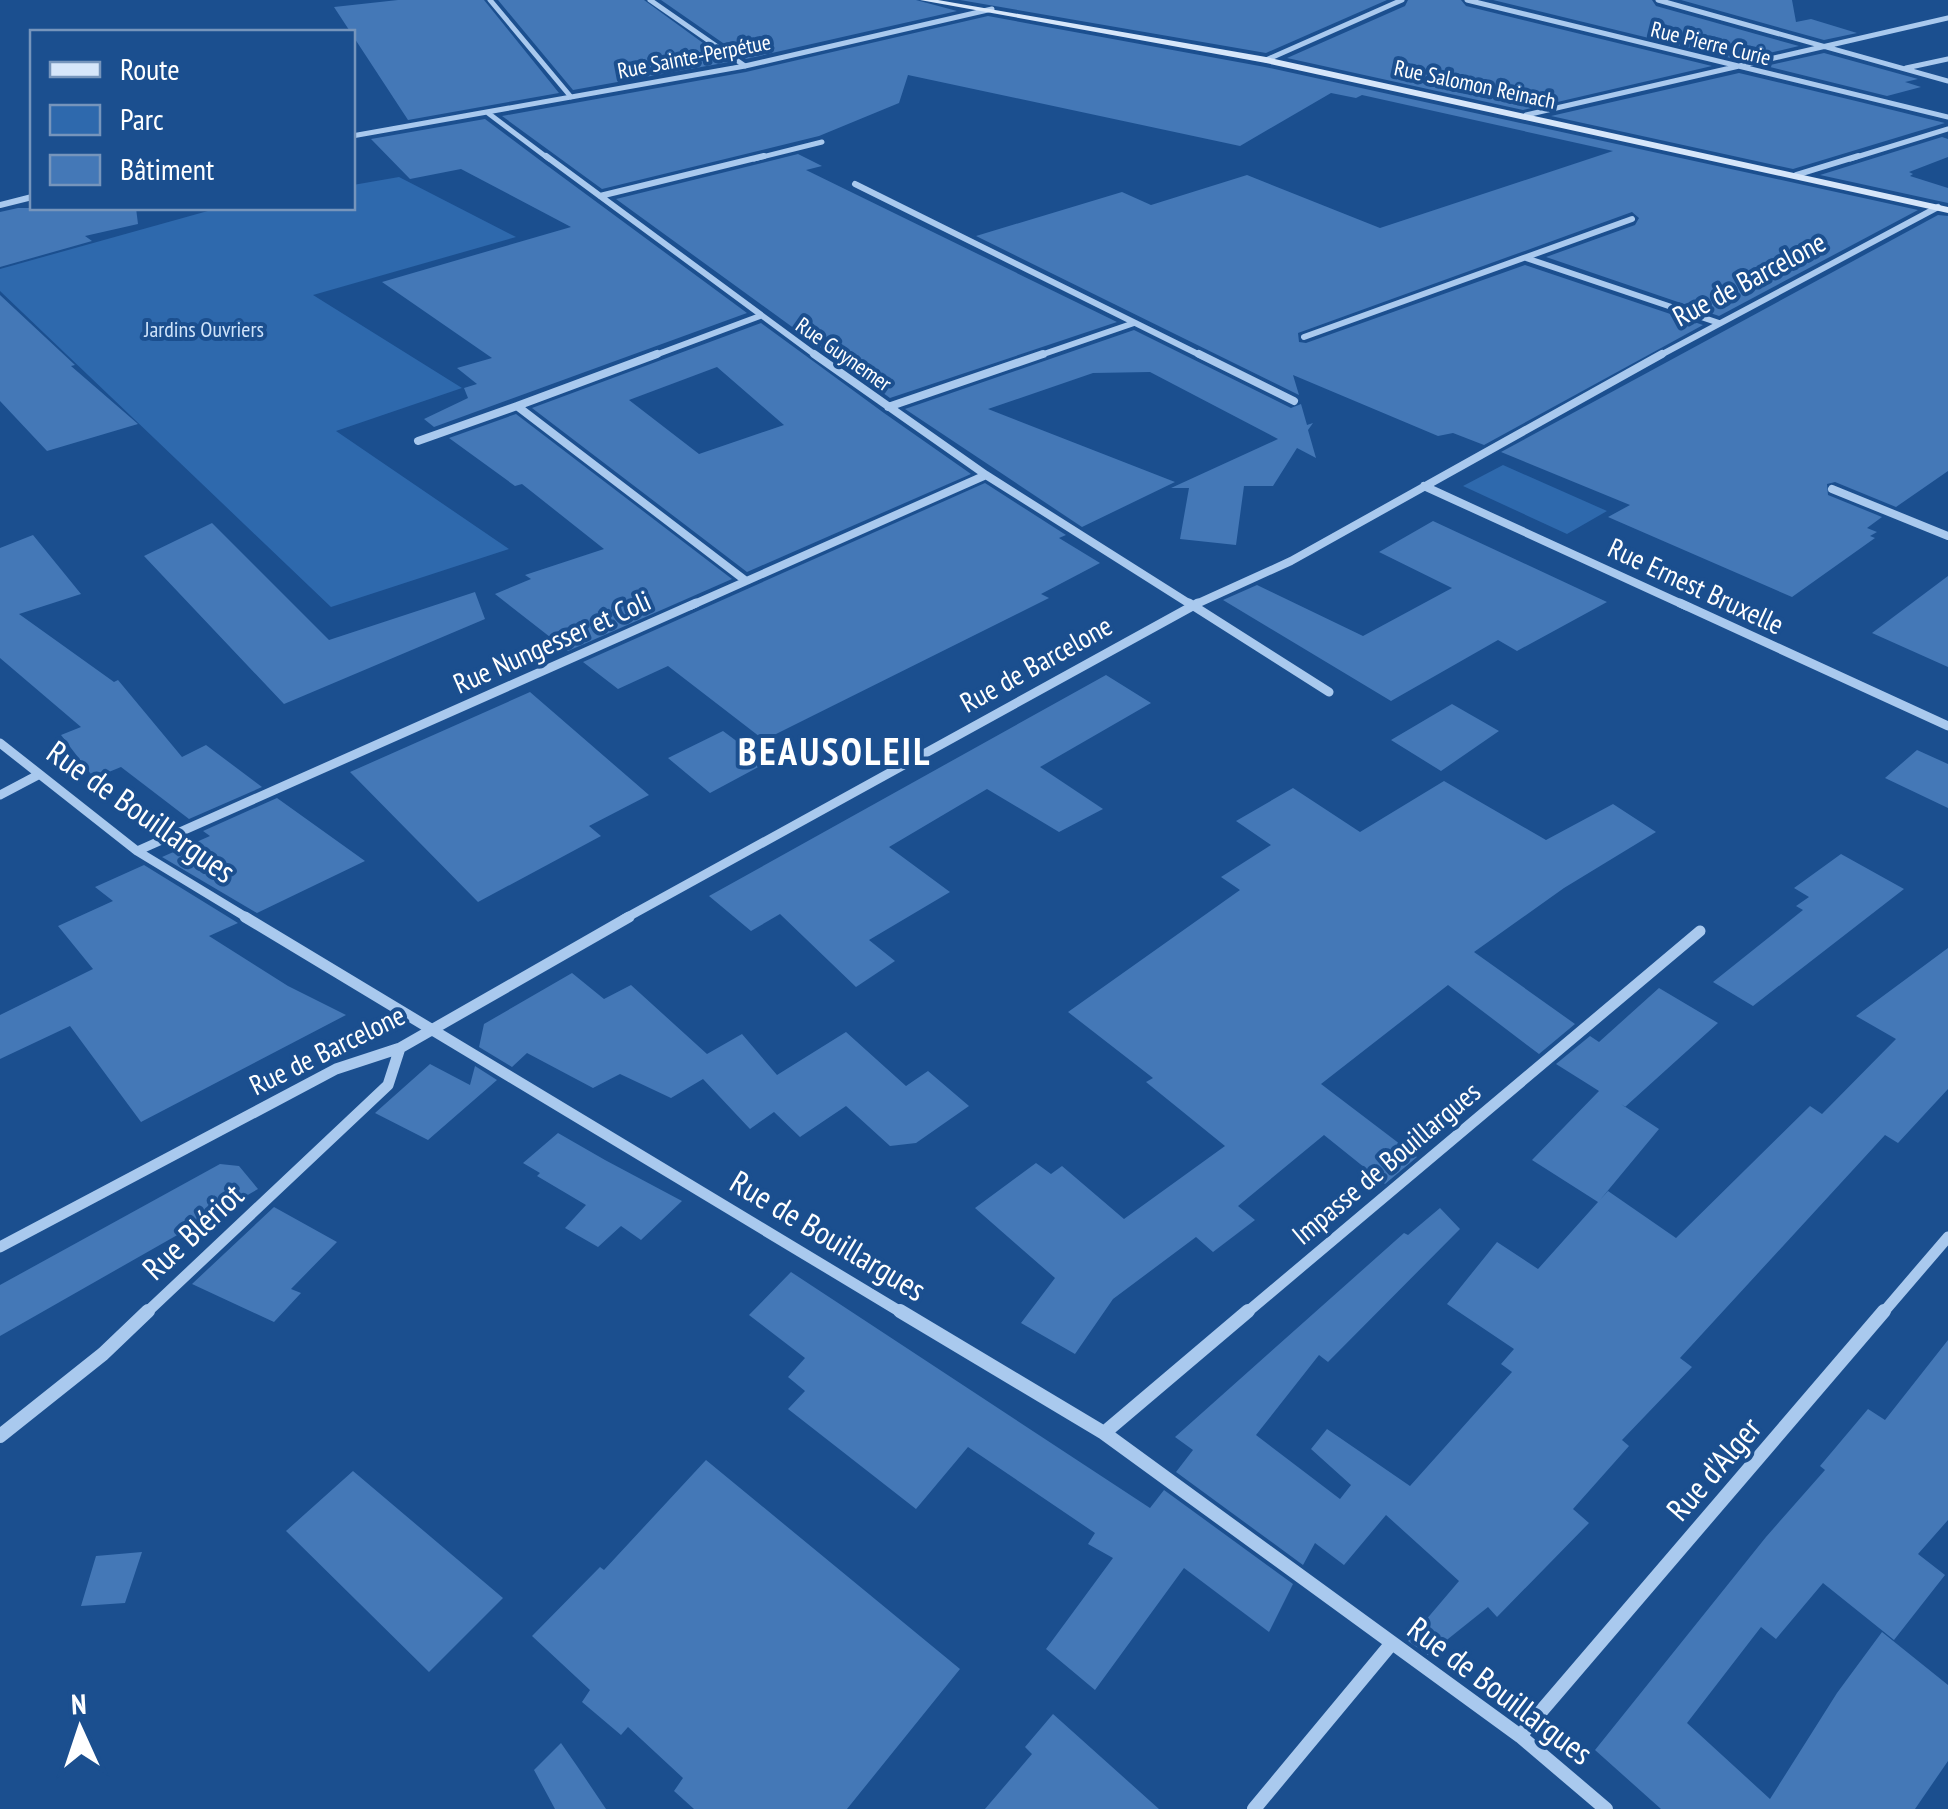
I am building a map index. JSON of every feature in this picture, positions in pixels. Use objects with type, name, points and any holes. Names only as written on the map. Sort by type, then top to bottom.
[{"type":"street","points":[[490,0],[571,97]]},
{"type":"street","points":[[650,0],[745,66]]},
{"type":"street","points":[[924,0],[992,9]]},
{"type":"street","points":[[1266,60],[1402,0]]},
{"type":"street","name":"Rue Pierre Curie","points":[[1467,0],[1948,117]]},
{"type":"street","points":[[1658,0],[1948,81]]},
{"type":"street","name":"Rue Sainte-Perpétue","points":[[355,135],[745,66],[1017,6]]},
{"type":"street","name":"Rue Salomon Reinach","points":[[992,9],[1266,60],[1943,208]]},
{"type":"street","points":[[1526,115],[1948,18]]},
{"type":"street","points":[[1905,69],[1948,59]]},
{"type":"street","name":"Rue Guynemer","points":[[488,113],[760,316],[986,475],[1329,692]]},
{"type":"street","points":[[1796,175],[1948,130]]},
{"type":"street","points":[[600,196],[822,142]]},
{"type":"street","points":[[855,184],[1294,401]]},
{"type":"street","points":[[0,206],[30,198]]},
{"type":"street","name":"Rue de Barcelone","points":[[0,1247],[336,1069],[400,1048],[428,1028],[1192,606],[1223,594],[1719,323],[1943,208]]},
{"type":"street","points":[[1304,338],[1632,219]]},
{"type":"street","points":[[1525,258],[1719,323]]},
{"type":"street","points":[[418,441],[760,316]]},
{"type":"street","points":[[888,406],[1134,324]]},
{"type":"street","points":[[517,406],[746,581]]},
{"type":"street","name":"Rue Nungesser et Coli","points":[[137,851],[986,475]]},
{"type":"street","name":"Rue Ernest Bruxelle","points":[[1424,486],[1948,726]]},
{"type":"street","points":[[1832,489],[1948,536]]},
{"type":"street","name":"Rue de Bouillargues","points":[[0,743],[137,851],[1104,1433],[1520,1736],[1606,1809]]},
{"type":"street","points":[[0,795],[38,775]]},
{"type":"street","name":"Impasse de Bouillargues","points":[[1104,1433],[1700,931]]},
{"type":"street","name":"Rue Blériot","points":[[0,1436],[104,1354],[388,1085],[400,1048]]},
{"type":"street","name":"Rue d'Alger","points":[[1520,1736],[1948,1237]]},
{"type":"street","points":[[1254,1809],[1392,1643]]},
{"type":"green space","name":"Jardins Ouvriers","points":[[399,177],[516,237],[313,295],[462,388],[336,431],[509,549],[331,607],[0,291],[0,269],[211,210],[355,210],[355,185]]},
{"type":"green space","points":[[1503,465],[1607,511],[1567,534],[1463,486]]},
{"type":"building","points":[[398,0],[484,0],[559,93],[408,120],[355,39],[355,30],[349,30],[334,7]]},
{"type":"building","points":[[498,0],[644,0],[729,62],[573,90]]},
{"type":"building","points":[[661,0],[916,0],[957,11],[746,59]]},
{"type":"building","points":[[960,0],[1387,0],[1266,53]]},
{"type":"building","points":[[1408,0],[1461,0],[1466,6],[1712,66],[1523,110],[1287,58],[1405,6]]},
{"type":"building","points":[[1493,0],[1652,0],[1656,6],[1799,46],[1739,60]]},
{"type":"building","points":[[1681,0],[1792,0],[1796,22],[1811,19],[1857,33],[1824,40]]},
{"type":"building","points":[[988,16],[1265,67],[1918,210],[1719,316],[1546,257],[1635,225],[1639,218],[1632,212],[1298,333],[1299,342],[1306,343],[1525,265],[1703,325],[1484,445],[1453,433],[1438,436],[1293,375],[1299,395],[976,236],[1122,192],[1151,205],[1247,175],[1380,228],[1613,151],[1362,95],[1356,98],[1331,93],[1240,146],[908,75],[899,103],[819,136],[602,189],[502,116],[746,72]]},
{"type":"building","points":[[1824,53],[1918,79],[1905,82],[1921,87],[1887,96],[1766,66]]},
{"type":"building","points":[[1739,73],[1945,123],[1793,169],[1551,116]]},
{"type":"building","points":[[485,119],[747,313],[434,427],[424,419],[468,398],[464,388],[477,384],[457,368],[492,358],[382,282],[571,227],[461,169],[410,179],[371,139]]},
{"type":"building","points":[[1942,137],[1948,139],[1948,157],[1909,172],[1913,174],[1910,176],[1948,188],[1948,203],[1820,175]]},
{"type":"building","points":[[798,154],[822,166],[806,170],[1117,322],[890,398],[616,199]]},
{"type":"building","points":[[18,208],[136,210],[138,224],[85,236],[92,241],[0,267],[0,212]]},
{"type":"building","points":[[1938,215],[1948,216],[1948,471],[1896,507],[1835,482],[1827,484],[1828,495],[1882,517],[1867,528],[1877,532],[1870,536],[1875,538],[1792,597],[1608,517],[1630,505],[1501,452]]},
{"type":"building","points":[[0,295],[75,365],[71,366],[138,424],[47,451],[0,401]]},
{"type":"building","points":[[761,323],[971,474],[747,572],[532,408]],"holes":[[[717,367],[784,425],[699,454],[629,400]]]},
{"type":"building","points":[[1134,330],[1291,408],[1301,404],[1307,425],[1313,423],[1308,430],[1316,458],[1297,448],[1273,486],[1244,486],[1236,545],[1180,539],[1189,488],[1171,488],[1278,439],[1150,372],[1093,373],[988,409],[1175,482],[1082,527],[905,409]]},
{"type":"building","points":[[516,414],[732,579],[568,651],[495,594],[531,579],[525,575],[604,549],[522,484],[515,486],[449,438]]},
{"type":"building","points":[[985,483],[1066,535],[1059,538],[1100,563],[1041,594],[1049,598],[764,740],[668,666],[618,689],[583,662]]},
{"type":"building","points":[[1433,521],[1607,602],[1517,651],[1498,640],[1391,701],[1223,600],[1257,585],[1363,636],[1452,588],[1379,552]]},
{"type":"building","points":[[212,523],[329,640],[475,592],[485,619],[284,704],[144,556]]},
{"type":"building","points":[[33,535],[81,594],[19,614],[114,682],[118,680],[182,757],[206,745],[262,787],[189,819],[121,767],[94,778],[61,735],[81,727],[0,658],[0,548]]},
{"type":"building","points":[[1948,576],[1948,667],[1872,633]]},
{"type":"building","points":[[1106,675],[1151,703],[1040,767],[1103,809],[1059,832],[987,789],[889,847],[950,892],[869,940],[895,961],[856,987],[780,914],[751,931],[709,896]]},
{"type":"building","points":[[530,692],[649,795],[589,826],[601,836],[478,902],[350,772]]},
{"type":"building","points":[[1452,704],[1499,731],[1441,771],[1391,740]]},
{"type":"building","points":[[723,731],[766,763],[710,793],[668,758]]},
{"type":"building","points":[[1917,750],[1948,764],[1948,808],[1885,778]]},
{"type":"building","points":[[1444,781],[1546,840],[1613,804],[1656,832],[1564,888],[1474,952],[1575,1024],[1539,1054],[1448,985],[1321,1084],[1417,1157],[1385,1184],[1324,1135],[1238,1206],[1255,1220],[1213,1252],[1196,1237],[1113,1299],[1075,1354],[1021,1323],[1055,1278],[975,1208],[1036,1163],[1051,1174],[1062,1166],[1124,1219],[1225,1146],[1146,1082],[1153,1078],[1068,1012],[1240,890],[1221,877],[1271,845],[1236,821],[1293,788],[1360,832]]},
{"type":"building","points":[[277,798],[365,861],[257,913],[162,857],[210,836],[203,831]]},
{"type":"building","points":[[1841,854],[1904,889],[1753,1006],[1713,982],[1803,910],[1796,906],[1809,897],[1794,888]]},
{"type":"building","points":[[144,865],[238,923],[209,936],[288,986],[346,1015],[141,1122],[70,1026],[0,1059],[0,1015],[93,969],[58,926],[113,901],[95,887]]},
{"type":"building","points":[[1948,948],[1948,1089],[1898,1143],[1885,1135],[1680,1358],[1692,1367],[1622,1440],[1629,1446],[1573,1509],[1589,1523],[1497,1617],[1488,1607],[1428,1655],[1408,1641],[1459,1581],[1386,1515],[1344,1565],[1315,1543],[1303,1565],[1176,1472],[1193,1450],[1175,1437],[1404,1233],[1408,1235],[1440,1208],[1460,1229],[1328,1362],[1319,1355],[1256,1435],[1340,1499],[1351,1485],[1311,1449],[1327,1429],[1410,1486],[1512,1372],[1501,1364],[1514,1349],[1447,1304],[1497,1242],[1538,1269],[1598,1202],[1532,1160],[1599,1091],[1556,1064],[1590,1036],[1599,1042],[1659,988],[1718,1023],[1625,1107],[1659,1129],[1600,1200],[1608,1191],[1676,1238],[1810,1106],[1822,1114],[1896,1039],[1856,1016]]},
{"type":"building","points":[[572,973],[604,999],[631,985],[707,1054],[742,1034],[777,1075],[846,1032],[906,1086],[928,1071],[969,1106],[916,1143],[890,1146],[846,1106],[800,1137],[774,1112],[750,1129],[703,1079],[671,1098],[620,1074],[593,1088],[527,1053],[512,1067],[479,1047],[484,1024]]},
{"type":"building","points":[[430,1064],[470,1085],[475,1066],[497,1080],[428,1140],[375,1113]]},
{"type":"building","points":[[558,1133],[682,1201],[641,1240],[621,1226],[598,1247],[565,1228],[586,1205],[537,1176],[540,1173],[523,1163]]},
{"type":"building","points":[[220,1164],[239,1166],[258,1189],[0,1336],[0,1285]]},
{"type":"building","points":[[274,1207],[337,1242],[291,1289],[301,1293],[274,1322],[192,1284]]},
{"type":"building","points":[[791,1272],[1150,1508],[1164,1490],[1293,1584],[1269,1632],[1184,1568],[1095,1690],[1046,1649],[1113,1558],[1088,1544],[1095,1533],[968,1447],[916,1509],[788,1409],[805,1391],[788,1377],[805,1358],[749,1315]]},
{"type":"building","points":[[1948,1340],[1948,1520],[1918,1554],[1945,1575],[1894,1640],[1823,1583],[1776,1639],[1761,1627],[1687,1723],[1770,1799],[1837,1693],[1882,1632],[1948,1685],[1948,1761],[1915,1809],[1661,1809],[1595,1750],[1766,1537],[1825,1470],[1820,1466],[1868,1409],[1885,1420]]},
{"type":"building","points":[[706,1460],[960,1669],[847,1809],[694,1809],[674,1791],[683,1778],[628,1727],[621,1735],[582,1702],[590,1690],[532,1636],[600,1567],[604,1570]]},
{"type":"building","points":[[353,1471],[503,1598],[429,1672],[286,1531]]},
{"type":"building","points":[[142,1552],[125,1603],[81,1606],[96,1556]]},
{"type":"building","points":[[1053,1714],[1159,1809],[985,1809],[1032,1754],[1025,1747]]},
{"type":"building","points":[[561,1743],[606,1809],[555,1809],[534,1770]]},
{"type":"district","name":"BEAUSOLEIL","points":[[835,752]]}]
